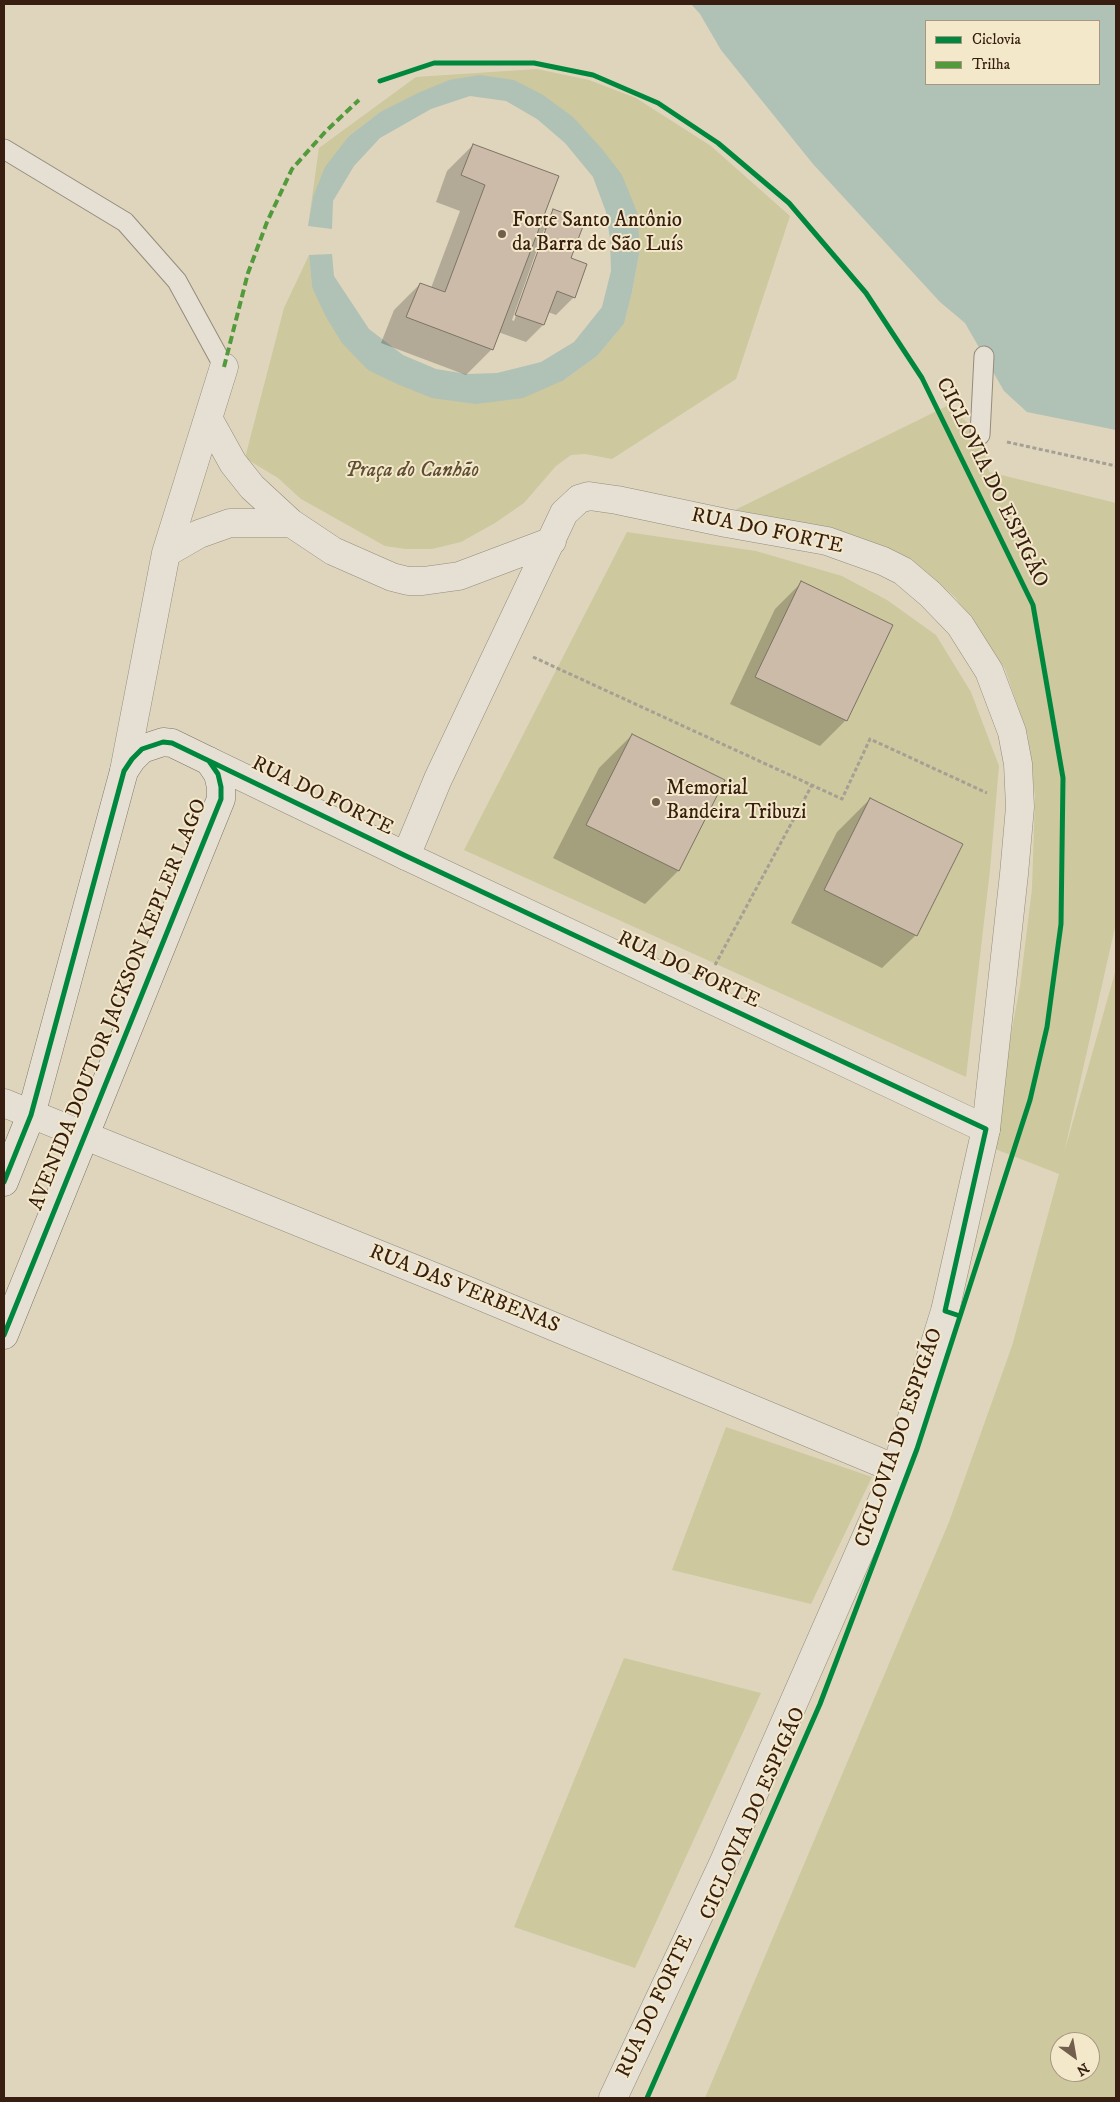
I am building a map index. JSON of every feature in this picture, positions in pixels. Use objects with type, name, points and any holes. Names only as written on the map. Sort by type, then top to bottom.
[{"type":"street","name":"AVENIDA DOUTOR JACKSON KEPLER LAGO","points":[[4,1182],[31,1115],[124,771],[166,553],[224,367]]},
{"type":"street","points":[[208,418],[233,463],[252,486],[291,523],[333,551],[392,577],[408,581],[459,576],[552,541]]},
{"type":"street","name":"RUA DO FORTE","points":[[406,856],[438,779],[564,514],[579,499],[589,496],[827,541],[884,561],[903,571],[930,594],[960,625],[989,671],[1012,732],[1018,764],[1020,807],[986,1129],[945,1311],[896,1469],[722,1866],[613,2098]]},
{"type":"street","points":[[166,553],[199,534],[230,523],[291,523]]},
{"type":"street","name":"AVENIDA DOUTOR JACKSON KEPLER LAGO","points":[[4,1335],[221,798],[218,774],[209,761],[172,743],[163,742],[142,749],[124,771]]},
{"type":"street","name":"RUA DO FORTE","points":[[209,761],[406,856],[986,1129]]},
{"type":"street","name":"RUA DAS VERBENAS","points":[[4,1103],[83,1137],[442,1280],[896,1469]]},
{"type":"lane","points":[[4,148],[125,222],[177,281],[224,367]]},
{"type":"lane","points":[[980,435],[984,356]]},
{"type":"path","points":[[980,435],[1116,466]]},
{"type":"path","points":[[503,644],[842,799],[870,739],[1020,807]]},
{"type":"path","points":[[699,994],[812,786]]},
{"type":"green space","name":"Praça do Canhão","points":[[537,69],[589,80],[636,98],[711,146],[790,216],[736,379],[612,459],[585,454],[571,455],[556,466],[524,503],[495,523],[461,542],[432,549],[406,549],[385,546],[301,499],[278,478],[245,458],[284,308],[309,255],[312,287],[368,370],[564,380],[597,356],[624,324],[640,249],[573,117],[449,80],[380,112],[349,136],[313,197],[308,226],[319,148],[416,77]]},
{"type":"green space","points":[[949,405],[980,435],[989,472],[1116,503],[1116,923],[1064,1153],[1116,969],[1116,2098],[705,2098],[949,1522],[1012,1346],[1059,1174],[990,1147],[1020,986],[1032,889],[1035,797],[1028,736],[1005,669],[955,597],[910,559],[834,529],[735,510]]},
{"type":"green space","points":[[627,532],[756,551],[842,576],[887,600],[936,635],[971,692],[999,766],[990,870],[966,1077],[464,850]]},
{"type":"green space","points":[[726,1427],[872,1477],[811,1604],[672,1570]]},
{"type":"green space","points":[[624,1658],[761,1693],[635,1968],[514,1927]]},
{"type":"shaded area","points":[[691,4],[1116,4],[1116,430],[1027,412],[1004,391],[965,323],[940,302],[813,164],[721,50],[700,14]]},
{"type":"shaded area","points":[[480,75],[514,80],[543,95],[573,117],[602,149],[622,175],[637,212],[640,249],[624,324],[597,356],[564,380],[523,398],[476,404],[432,398],[368,370],[342,343],[326,317],[312,287],[309,255],[332,254],[334,276],[369,329],[403,355],[436,369],[467,374],[497,373],[541,362],[574,342],[602,307],[611,271],[610,239],[606,212],[593,177],[565,143],[537,119],[506,101],[470,96],[431,109],[380,138],[354,166],[333,201],[332,229],[308,226],[313,197],[325,167],[349,136],[380,112],[418,93],[449,80]]},
{"type":"building","name":"Forte Santo Antônio da Barra de São Luís","points":[[473,144],[559,176],[493,350],[406,317],[420,283],[445,292],[485,185],[461,175]]},
{"type":"building","name":"Forte Santo Antônio da Barra de São Luís","points":[[553,209],[585,221],[571,258],[587,264],[575,298],[557,291],[544,325],[515,315]]},
{"type":"building","points":[[801,581],[893,625],[847,721],[755,677]]},
{"type":"building","name":"Memorial Bandeira Tribuzi","points":[[632,734],[725,780],[679,871],[586,825]]},
{"type":"building","points":[[870,798],[963,844],[917,936],[824,890]]},
{"type":"marked path","points":[[224,367],[248,273],[267,222],[292,169],[326,131],[359,100]]},
{"type":"cycle path","name":"CICLOVIA DO ESPIGÃO","points":[[380,81],[434,63],[534,63],[593,75],[658,103],[718,143],[789,203],[866,293],[922,378],[1033,605],[1063,778],[1061,924],[1047,1027],[1030,1100],[917,1449],[820,1704],[647,2098]]},
{"type":"cycle path","points":[[4,1182],[31,1115],[124,771],[142,749],[163,742],[172,743],[406,856],[986,1129],[945,1311],[960,1316]]},
{"type":"cycle path","points":[[4,1335],[221,799],[218,774],[209,761]]},
{"type":"place","name":"Forte Santo Antônio da Barra de São Luís","points":[[502,234]]},
{"type":"place","name":"Memorial Bandeira Tribuzi","points":[[656,802]]}]
